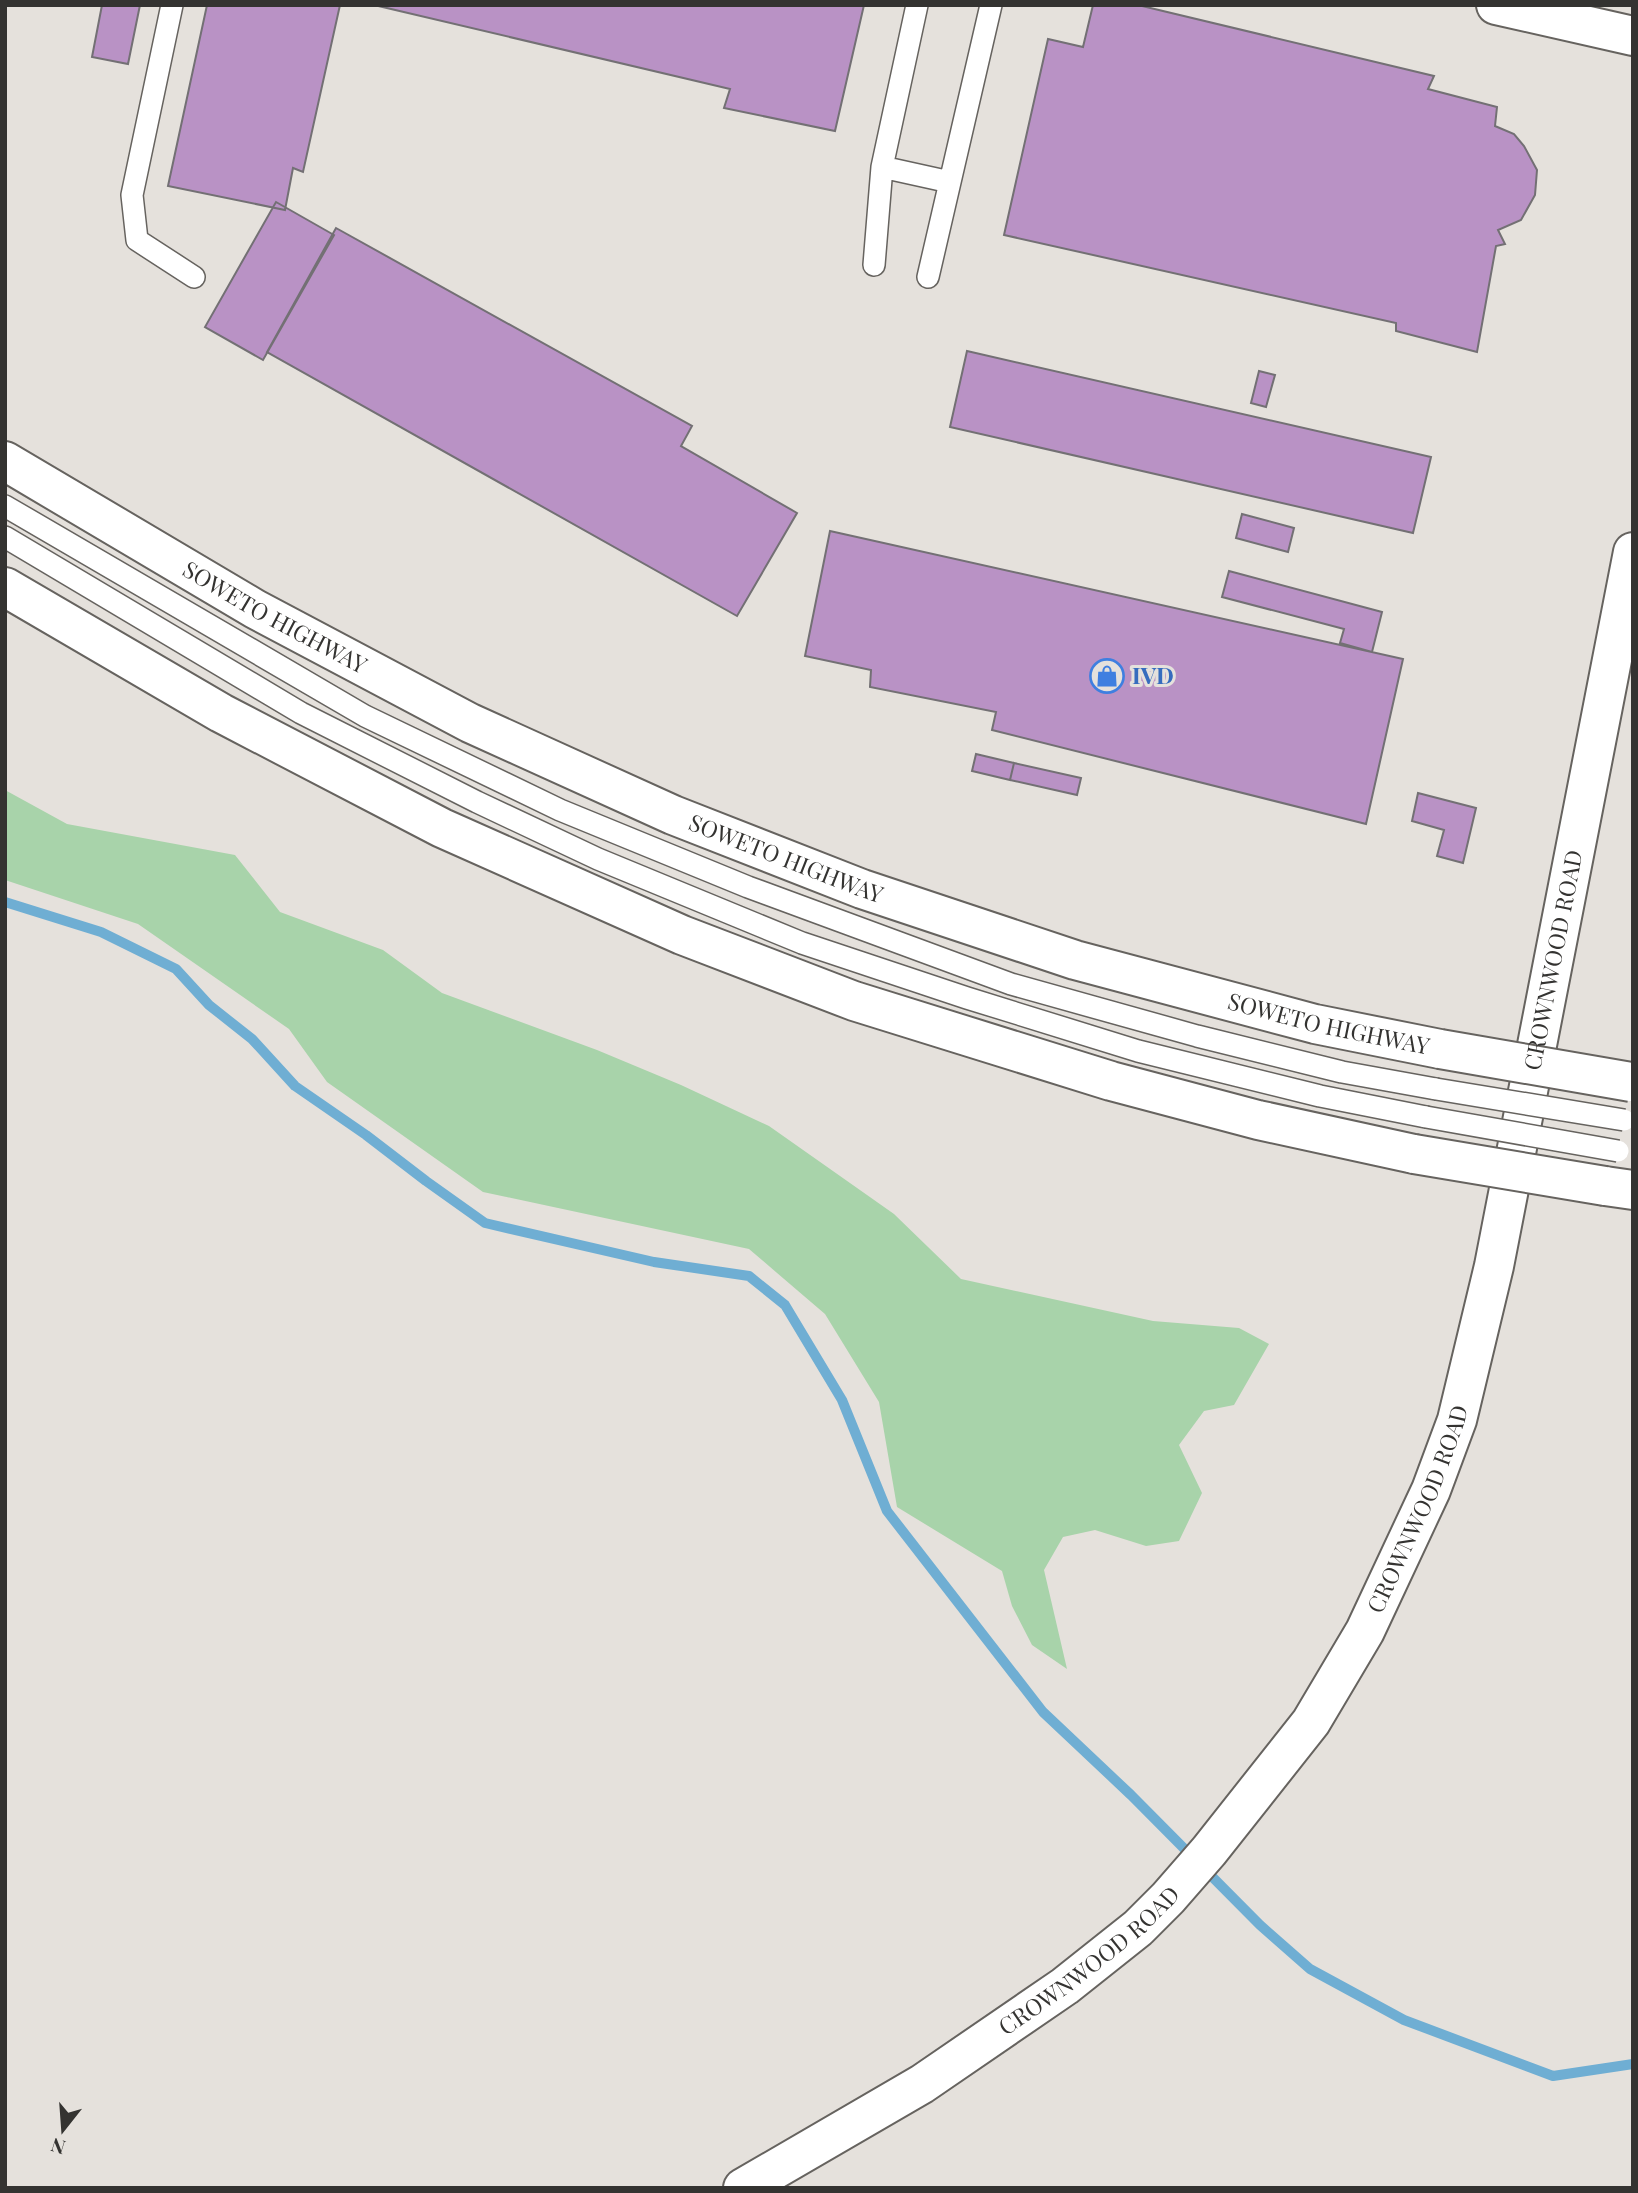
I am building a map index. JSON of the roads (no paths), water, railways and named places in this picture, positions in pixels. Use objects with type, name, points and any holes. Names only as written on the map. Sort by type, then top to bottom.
[{"type":"main road","points":[[1496,5],[1633,36]]},
{"type":"main road","name":"SOWETO HIGHWAY","points":[[5,461],[255,609],[470,723],[673,816],[862,889],[1075,960],[1315,1024],[1632,1083]]},
{"type":"main road","name":"CROWNWOOD ROAD","points":[[743,2188],[922,2084],[1065,1986],[1138,1927],[1168,1898],[1311,1722],[1365,1632],[1431,1490],[1457,1420],[1494,1266],[1633,552]]},
{"type":"main road","points":[[5,587],[221,713],[442,828],[682,935],[854,1001],[1111,1081],[1258,1120],[1414,1154],[1622,1170]]},
{"type":"lane","points":[[172,5],[132,195],[137,240],[194,277]]},
{"type":"lane","points":[[874,265],[882,167],[917,5]]},
{"type":"lane","points":[[928,276],[991,5]]},
{"type":"lane","points":[[882,167],[950,182]]},
{"type":"lane","name":"SOWETO HIGHWAY","points":[[5,506],[365,716],[560,810],[748,887],[1011,984],[1210,1040],[1342,1072],[1628,1121]]},
{"type":"lane","points":[[5,537],[301,713],[477,802],[598,859],[802,943],[1138,1051],[1320,1096],[1426,1117],[1622,1170]]},
{"type":"waterway","points":[[5,902],[101,932],[176,969],[209,1005],[252,1039],[295,1086],[485,1223],[654,1262],[749,1276],[785,1305],[842,1400],[887,1511],[1043,1712],[1131,1795],[1260,1925],[1310,1969],[1404,2020],[1553,2076],[1633,2064]]},
{"type":"place","name":"IVD","points":[[1107,676]]}]
